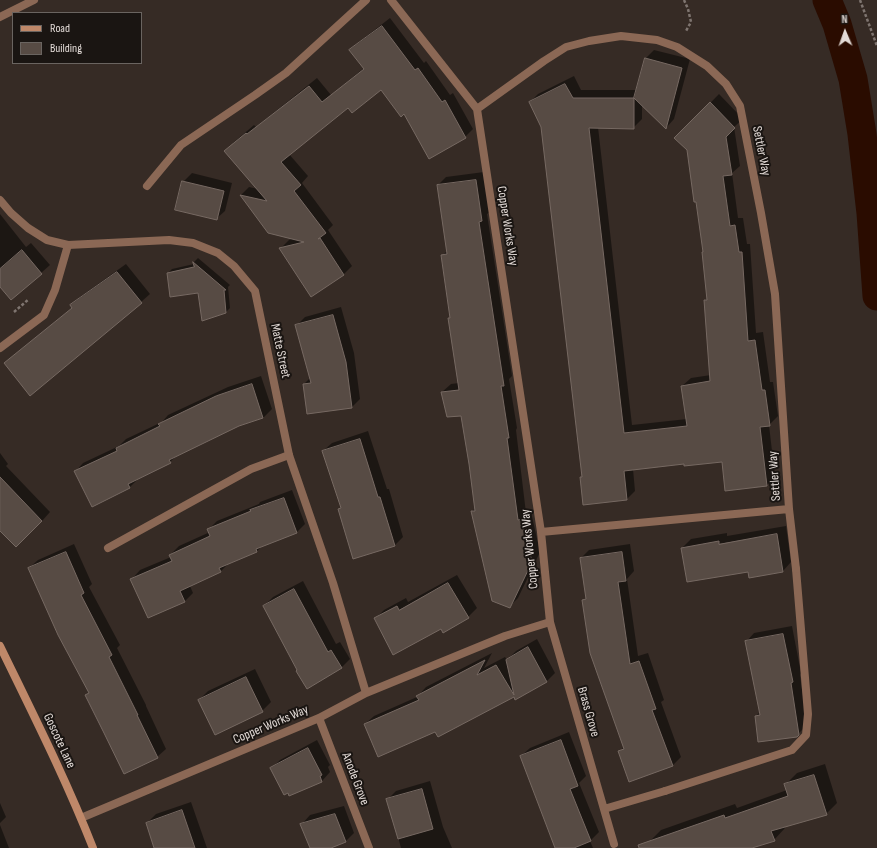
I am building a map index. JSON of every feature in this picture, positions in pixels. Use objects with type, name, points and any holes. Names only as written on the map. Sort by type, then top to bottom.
[{"type":"street","points":[[0,17],[34,0]]},
{"type":"street","points":[[146,186],[181,146],[286,73],[366,0]]},
{"type":"street","name":"Copper Works Way","points":[[81,818],[319,718],[366,693],[505,636],[550,622],[541,532],[476,109],[391,0]]},
{"type":"street","name":"Settler Way","points":[[476,109],[566,47],[621,36],[658,40],[677,47],[707,66],[726,84],[740,106],[759,205],[775,294],[789,509],[796,569],[808,714],[806,735],[792,750],[604,809]]},
{"type":"street","name":"Matte Street","points":[[0,200],[11,213],[28,228],[47,240],[68,245],[169,240],[193,244],[218,253],[234,266],[255,291],[290,455],[366,693]]},
{"type":"street","points":[[0,348],[44,315],[55,290],[68,245]]},
{"type":"street","points":[[108,548],[251,469],[290,455]]},
{"type":"street","name":"Settler Way","points":[[541,532],[789,509]]},
{"type":"street","name":"Brass Grove","points":[[550,622],[614,844]]},
{"type":"street","name":"Goscote Lane","points":[[0,646],[53,755],[93,848]]},
{"type":"street","name":"Anode Grove","points":[[319,718],[369,848]]},
{"type":"path","points":[[677,47],[691,22],[684,0]]},
{"type":"path","points":[[860,0],[877,46]]},
{"type":"path","points":[[11,314],[33,296]]},
{"type":"building","points":[[382,26],[415,70],[418,68],[442,102],[445,100],[466,138],[429,159],[404,114],[401,117],[381,90],[352,113],[348,108],[281,162],[301,185],[294,191],[326,233],[318,239],[320,238],[344,275],[311,297],[279,248],[304,242],[268,233],[240,195],[267,201],[224,151],[309,86],[322,102],[364,69],[349,50]]},
{"type":"building","points":[[645,58],[682,68],[666,129],[634,98]]},
{"type":"building","points":[[565,84],[573,98],[634,98],[634,129],[589,128],[624,433],[687,426],[681,386],[710,381],[704,300],[707,300],[703,252],[696,202],[694,202],[687,150],[674,138],[710,102],[735,128],[726,137],[732,175],[723,176],[730,226],[735,225],[739,252],[742,252],[748,341],[755,340],[762,390],[765,390],[770,426],[760,427],[767,486],[725,491],[722,462],[684,466],[684,464],[624,471],[627,500],[583,505],[580,477],[582,477],[541,127],[529,102]]},
{"type":"building","points":[[476,180],[482,221],[479,222],[504,386],[501,386],[509,438],[507,438],[518,520],[522,519],[532,562],[510,608],[492,601],[471,511],[475,511],[461,416],[447,417],[441,392],[459,390],[448,318],[450,318],[441,255],[447,254],[437,185]]},
{"type":"building","points":[[182,181],[224,191],[217,220],[175,210]]},
{"type":"building","points":[[22,250],[42,274],[11,300],[0,287],[0,269]]},
{"type":"building","points":[[193,262],[226,290],[224,290],[226,313],[202,321],[198,293],[170,297],[167,273],[194,267]]},
{"type":"building","points":[[117,272],[142,303],[30,396],[4,363],[72,308],[70,305]]},
{"type":"building","points":[[333,315],[346,362],[352,408],[307,414],[303,384],[311,383],[295,325]]},
{"type":"building","points":[[252,384],[263,418],[239,426],[169,460],[171,463],[128,484],[130,488],[92,507],[74,471],[117,451],[116,448],[160,426],[158,424],[216,396]]},
{"type":"building","points":[[360,439],[395,546],[353,559],[338,509],[341,508],[322,451]]},
{"type":"building","points":[[0,477],[42,521],[16,547],[0,531]]},
{"type":"building","points":[[284,498],[297,533],[256,549],[257,552],[219,568],[221,572],[180,591],[185,602],[148,618],[130,579],[172,561],[169,555],[210,536],[207,529],[251,511],[250,510]]},
{"type":"building","points":[[777,534],[783,572],[749,578],[748,572],[687,582],[681,548],[719,541],[719,544]]},
{"type":"building","points":[[66,552],[84,593],[81,595],[112,655],[109,657],[158,758],[124,774],[85,695],[89,693],[58,635],[28,568]]},
{"type":"building","points":[[622,552],[626,581],[618,582],[630,664],[639,661],[656,709],[652,710],[673,766],[629,782],[618,751],[624,749],[590,653],[582,600],[586,599],[580,558]]},
{"type":"building","points":[[448,583],[469,618],[443,633],[441,629],[393,655],[374,618],[397,606],[399,610]]},
{"type":"building","points":[[294,589],[328,652],[331,650],[342,668],[307,689],[296,671],[297,670],[263,606]]},
{"type":"building","points":[[783,634],[793,682],[791,683],[799,735],[797,737],[758,742],[755,716],[760,715],[745,641]]},
{"type":"building","points":[[528,647],[547,682],[515,700],[514,697],[438,737],[435,732],[378,757],[364,724],[419,700],[416,696],[485,660],[477,675],[496,665],[514,695],[506,660]]},
{"type":"building","points":[[246,677],[263,712],[215,735],[198,700]]},
{"type":"building","points":[[561,740],[578,786],[570,789],[591,841],[574,848],[555,848],[520,756]]},
{"type":"building","points":[[308,748],[322,775],[320,776],[322,782],[289,796],[288,793],[284,795],[270,768]]},
{"type":"building","points":[[814,775],[827,815],[771,831],[775,841],[752,848],[639,848],[638,845],[724,815],[725,818],[788,796],[784,784]]},
{"type":"building","points":[[422,789],[433,829],[398,839],[386,799]]},
{"type":"building","points":[[182,810],[195,848],[154,848],[146,823]]},
{"type":"building","points":[[335,814],[346,842],[331,848],[310,848],[300,824]]},
{"type":"waterway","points":[[827,0],[837,24],[853,79],[862,134],[871,213],[877,296]]}]
